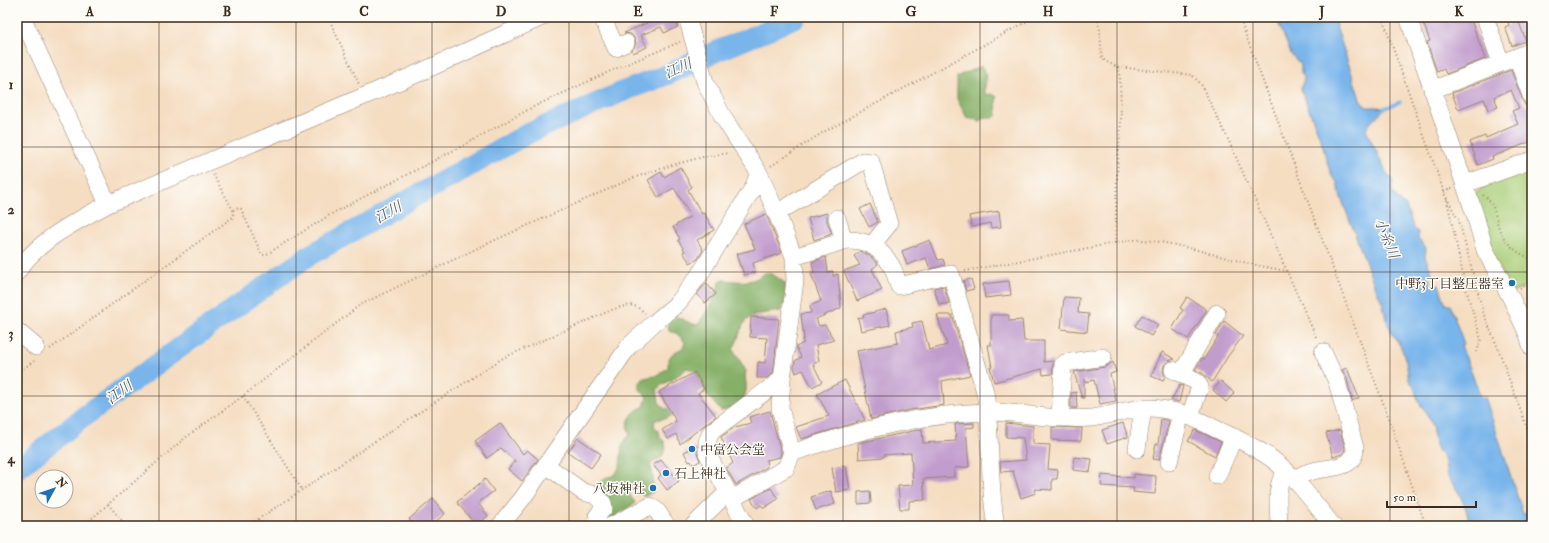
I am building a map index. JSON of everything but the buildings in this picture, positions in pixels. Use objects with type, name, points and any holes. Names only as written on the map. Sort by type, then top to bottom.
[{"type":"street","points":[[22,17],[108,204]]},
{"type":"street","points":[[17,272],[38,248],[62,230],[108,204],[412,76],[542,17]]},
{"type":"street","points":[[602,17],[616,48],[626,43]]},
{"type":"street","points":[[687,17],[701,70],[706,82],[723,117],[759,173],[777,213],[794,257],[795,281],[782,379],[780,408],[792,454],[786,468],[730,495],[693,526]]},
{"type":"street","points":[[1408,17],[1465,184],[1485,250],[1511,298],[1528,335],[1532,348]]},
{"type":"street","points":[[1485,17],[1517,57],[1532,98]]},
{"type":"street","points":[[1432,90],[1517,57]]},
{"type":"street","points":[[1465,184],[1532,160]]},
{"type":"street","points":[[777,213],[863,161],[871,162],[888,224],[872,245]]},
{"type":"street","points":[[500,526],[522,499],[629,346],[654,322],[678,303],[700,274],[753,188],[759,173]]},
{"type":"street","points":[[837,218],[844,241]]},
{"type":"street","points":[[794,257],[844,241],[854,240],[866,242],[880,251],[891,265],[899,286],[950,274],[985,392],[988,412],[993,510],[996,526]]},
{"type":"street","points":[[1169,462],[1186,414],[1200,387],[1197,382],[1177,372],[1217,313]]},
{"type":"street","points":[[17,331],[40,352]]},
{"type":"street","points":[[1279,526],[1279,484],[1281,477],[1300,475],[1320,468],[1342,466],[1352,460],[1355,455],[1337,382],[1323,352]]},
{"type":"street","points":[[1060,418],[1063,365],[1104,357]]},
{"type":"street","points":[[746,526],[707,453],[707,442],[711,432],[782,379]]},
{"type":"street","points":[[1137,449],[1143,408]]},
{"type":"street","points":[[792,454],[822,443],[878,427],[948,414],[988,412],[1060,418],[1092,418],[1132,409],[1158,409],[1186,414],[1260,450],[1272,458],[1290,475],[1333,526]]},
{"type":"street","points":[[1217,476],[1234,437]]},
{"type":"street","points":[[546,465],[583,492],[595,495],[603,504],[604,508],[597,516],[598,526]]},
{"type":"street","points":[[611,526],[650,506],[657,511],[667,526]]},
{"type":"path","points":[[328,17],[364,96]]},
{"type":"path","points":[[759,173],[822,133],[1035,17]]},
{"type":"path","points":[[1097,17],[1100,30],[1102,58],[1105,61],[1117,67],[1192,75],[1197,79],[1227,137],[1323,352]]},
{"type":"path","points":[[1239,17],[1388,416],[1426,526]]},
{"type":"path","points":[[1382,17],[1449,208],[1466,289],[1481,339],[1477,352]]},
{"type":"path","points":[[233,210],[238,208],[241,209],[261,253],[263,255],[267,254],[333,213],[533,108],[667,46],[694,43]]},
{"type":"path","points":[[1115,243],[1117,176],[1121,120],[1120,74],[1117,67]]},
{"type":"path","points":[[83,526],[185,438],[243,396],[360,305],[482,246],[633,178],[672,165],[707,156],[744,151]]},
{"type":"path","points":[[17,373],[40,352],[233,218],[233,210],[207,162]]},
{"type":"path","points":[[1481,193],[1492,205],[1503,236],[1511,247],[1522,255],[1532,259]]},
{"type":"path","points":[[1445,195],[1459,221],[1484,315],[1498,348],[1532,442]]},
{"type":"path","points":[[950,274],[1018,260],[1131,240],[1148,239],[1268,268],[1287,271]]},
{"type":"path","points":[[248,526],[503,358],[630,304],[638,306],[654,322]]},
{"type":"path","points":[[243,396],[302,490]]},
{"type":"path","points":[[108,504],[126,526]]},
{"type":"green space","points":[[981,66],[986,75],[984,91],[987,95],[992,94],[997,97],[997,115],[993,118],[982,118],[981,121],[967,118],[957,99],[957,77]]},
{"type":"green space","points":[[1532,170],[1532,284],[1511,292],[1489,248],[1474,195],[1482,188]]},
{"type":"green space","points":[[765,273],[772,274],[785,283],[787,296],[781,311],[765,313],[749,318],[742,328],[733,349],[746,371],[746,390],[741,402],[729,409],[721,411],[708,396],[695,370],[687,368],[673,379],[661,385],[657,390],[659,402],[665,409],[673,409],[676,414],[655,420],[654,426],[659,431],[660,438],[664,441],[666,448],[662,457],[650,464],[653,475],[653,492],[644,497],[639,490],[633,488],[629,494],[635,503],[604,524],[598,493],[599,487],[605,478],[615,475],[620,466],[622,445],[630,434],[627,426],[633,414],[644,407],[647,397],[639,388],[639,384],[644,378],[655,376],[668,368],[670,356],[684,346],[685,342],[676,333],[669,331],[668,323],[675,316],[692,324],[698,325],[716,295],[719,283],[723,280],[750,281]]},
{"type":"water","name":"小糸川","points":[[1276,17],[1333,17],[1360,99],[1366,107],[1384,108],[1369,124],[1366,130],[1386,172],[1393,181],[1392,192],[1398,200],[1406,206],[1413,227],[1418,232],[1418,239],[1426,248],[1425,257],[1432,273],[1429,276],[1431,285],[1439,285],[1446,305],[1450,305],[1464,344],[1461,345],[1481,398],[1485,397],[1523,514],[1527,513],[1531,526],[1470,526],[1466,509],[1459,493],[1447,475],[1444,457],[1439,452],[1434,440],[1432,425],[1427,413],[1419,403],[1414,387],[1409,380],[1406,361],[1401,347],[1392,333],[1386,319],[1383,304],[1375,287],[1339,192],[1337,182],[1331,175],[1321,140],[1301,89],[1304,78],[1301,74],[1301,65],[1291,54]]},
{"type":"waterway","name":"江川","points":[[17,469],[86,415],[310,255],[529,133],[624,91],[669,74],[710,54],[796,17]]},
{"type":"waterway","points":[[1380,110],[1400,102]]},
{"type":"place","name":"中野3丁目整圧器室","points":[[1512,283]]},
{"type":"place","name":"中富公会堂","points":[[692,449]]},
{"type":"place","name":"石上神社","points":[[666,473]]},
{"type":"place","name":"八坂神社","points":[[653,488]]}]
